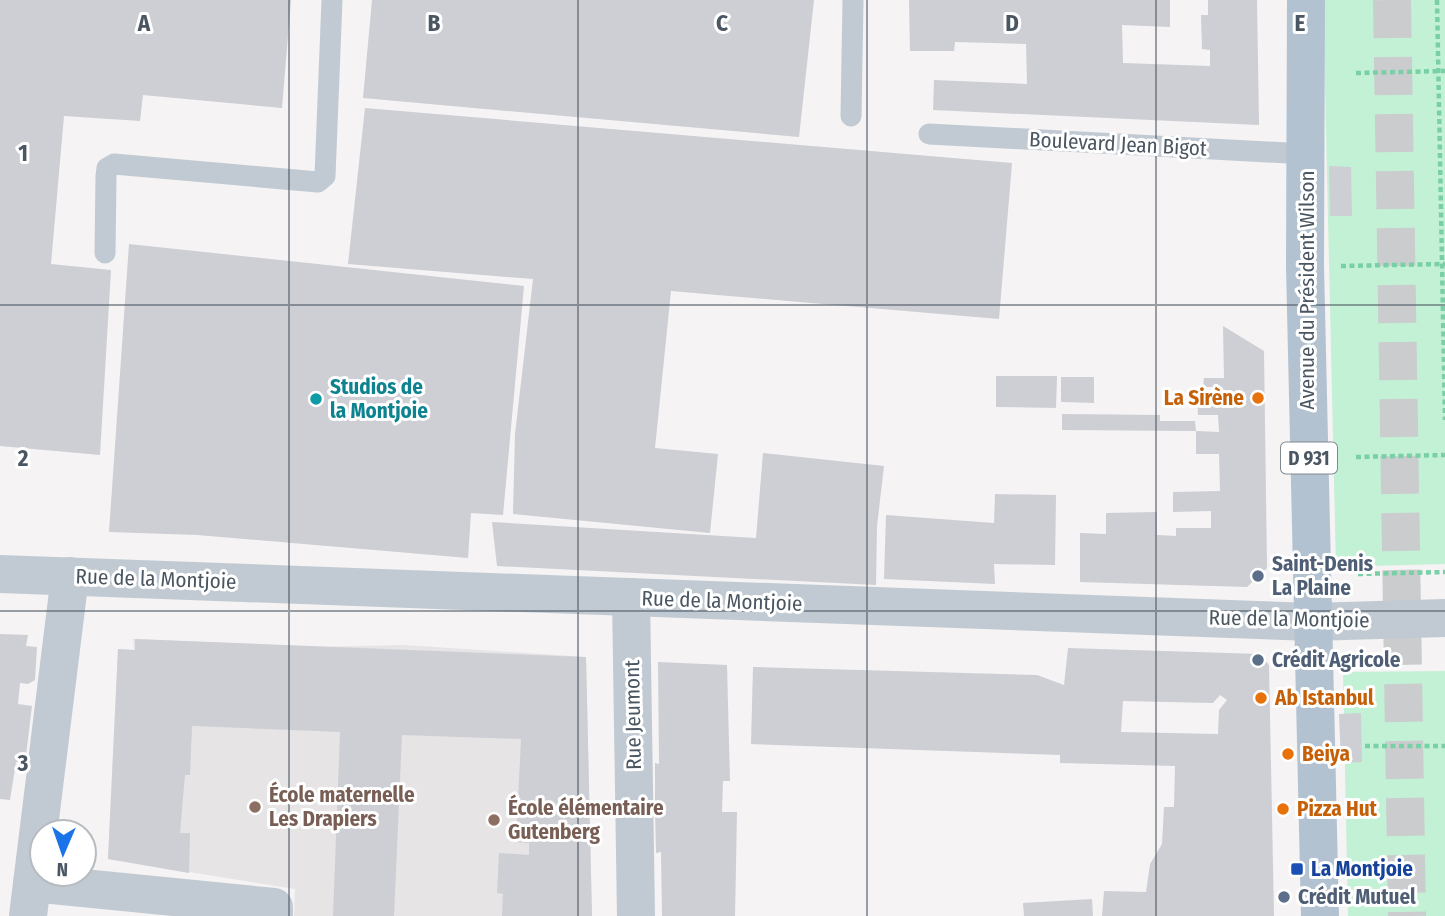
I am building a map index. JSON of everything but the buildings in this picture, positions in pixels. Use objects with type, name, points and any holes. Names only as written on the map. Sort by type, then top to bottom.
[{"type":"main road","name":"Avenue du Président Wilson","points":[[1306,0],[1305,266],[1320,916]]},
{"type":"street","name":"Rue de la Montjoie","points":[[0,574],[1312,622],[1445,618]]},
{"type":"street","points":[[71,576],[30,900],[274,907],[274,916]]},
{"type":"street","name":"Rue Jeumont","points":[[631,597],[636,916]]},
{"type":"lane","points":[[105,253],[106,176],[107,168],[114,164],[318,182],[325,176],[332,0]]},
{"type":"lane","points":[[851,116],[853,0]]},
{"type":"lane","name":"Boulevard Jean Bigot","points":[[929,134],[1307,154]]},
{"type":"path","points":[[1437,0],[1445,420]]},
{"type":"path","points":[[1356,73],[1445,71]]},
{"type":"path","points":[[1331,266],[1443,264]]},
{"type":"path","points":[[1356,457],[1445,455]]},
{"type":"path","points":[[1358,575],[1445,572]]},
{"type":"path","points":[[1365,746],[1445,746]]},
{"type":"shaded area","points":[[133,639],[316,647],[404,645],[586,657],[592,916],[294,916],[295,889],[108,859],[118,649],[134,650]]},
{"type":"green space","points":[[1323,0],[1445,0],[1445,564],[1336,567]]},
{"type":"green space","points":[[1445,671],[1445,916],[1348,916],[1343,672]]},
{"type":"tunnel","points":[[1392,0],[1407,916]]},
{"type":"place","name":"La Sirène","points":[[1258,398]]},
{"type":"place","name":"Studios de la Montjoie","points":[[316,399]]},
{"type":"place","name":"Saint-Denis La Plaine","points":[[1258,576]]},
{"type":"place","name":"Crédit Agricole","points":[[1258,660]]},
{"type":"place","name":"Ab Istanbul","points":[[1261,698]]},
{"type":"place","name":"Beiya","points":[[1288,754]]},
{"type":"place","name":"École maternelle Les Drapiers","points":[[255,807]]},
{"type":"place","name":"Pizza Hut","points":[[1283,809]]},
{"type":"place","name":"École élémentaire Gutenberg","points":[[494,820]]},
{"type":"place","name":"La Montjoie","points":[[1297,869]]},
{"type":"place","name":"Crédit Mutuel","points":[[1284,897]]}]
